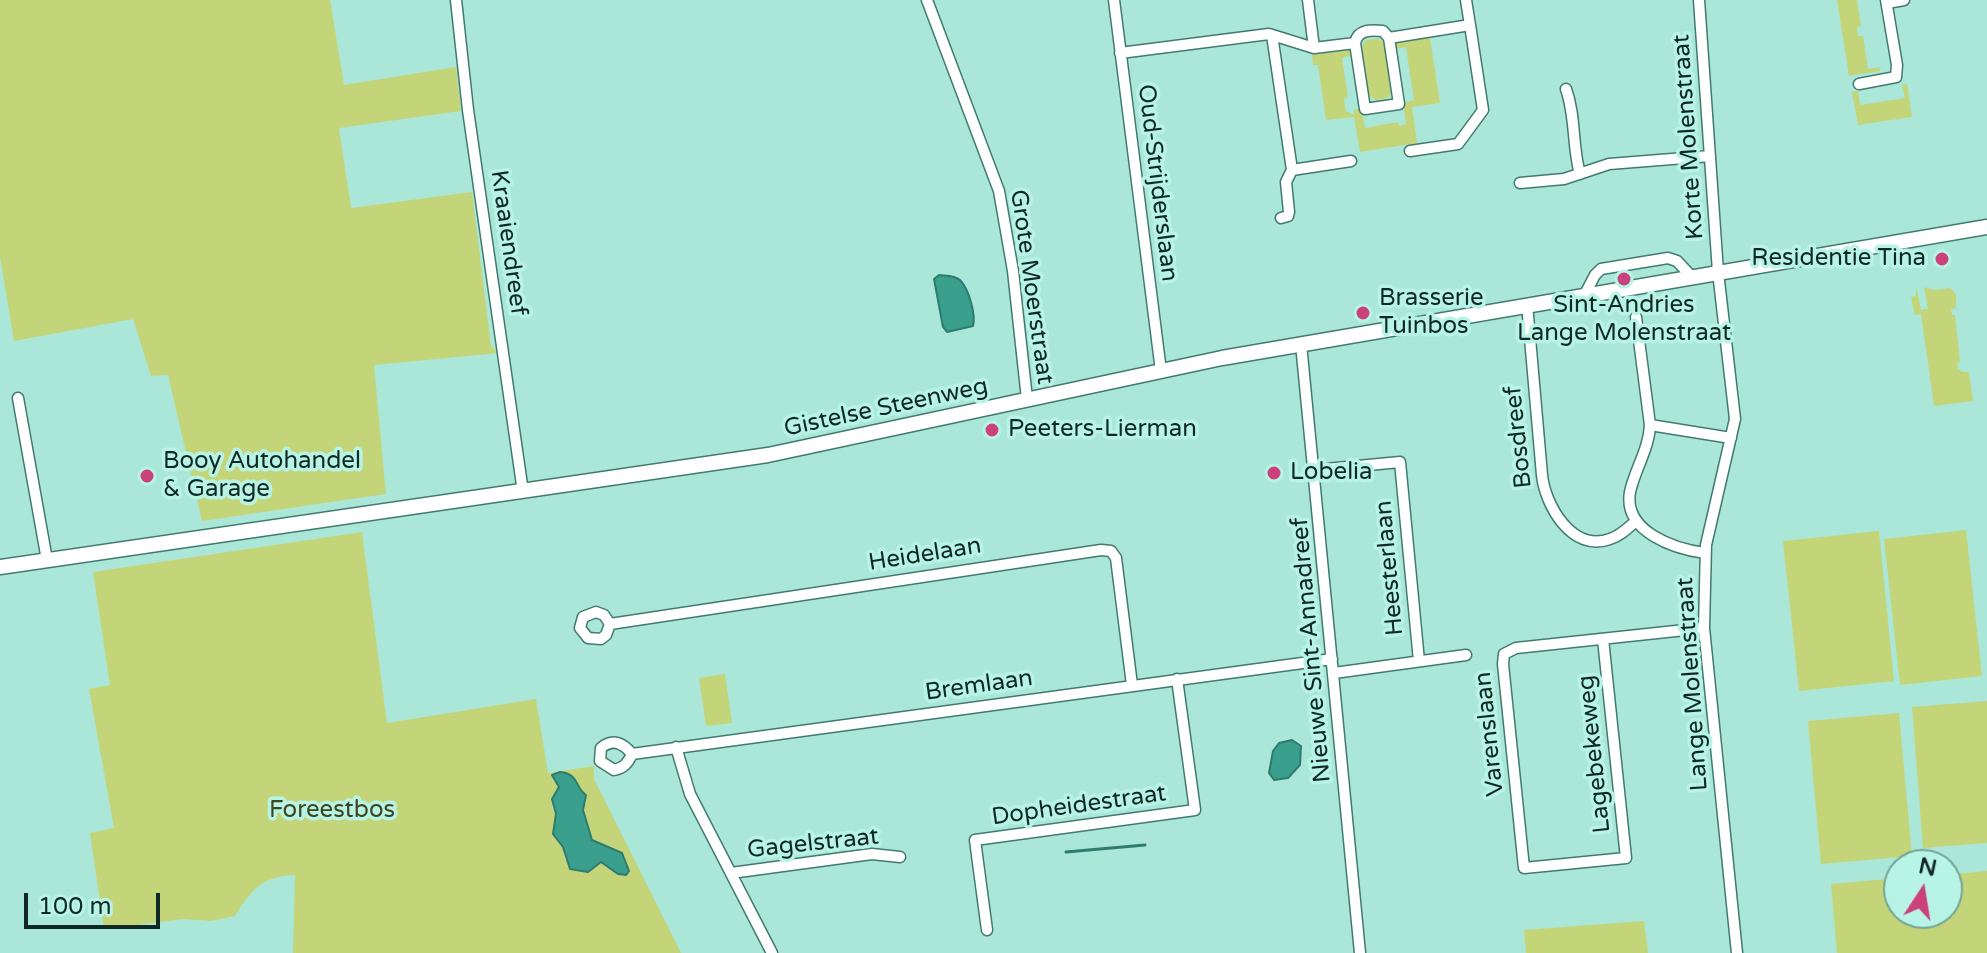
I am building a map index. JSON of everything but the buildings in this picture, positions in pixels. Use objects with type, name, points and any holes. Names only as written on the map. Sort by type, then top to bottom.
[{"type":"main road","name":"Gistelse Steenweg","points":[[0,567],[768,455],[1301,344],[1987,227]]},
{"type":"street","name":"Kraaiendreef","points":[[456,0],[468,110],[523,492]]},
{"type":"street","name":"Grote Moerstraat","points":[[927,0],[999,191],[1012,260],[1027,399]]},
{"type":"street","name":"Oud-Strijderslaan","points":[[1114,0],[1161,371]]},
{"type":"street","points":[[1308,0],[1314,48]]},
{"type":"street","points":[[1410,151],[1458,144],[1483,110],[1466,0]]},
{"type":"street","name":"Korte Molenstraat","points":[[1699,0],[1718,272]]},
{"type":"street","points":[[1859,84],[1896,77],[1897,65],[1886,2],[1904,0]]},
{"type":"street","points":[[1389,38],[1470,25]]},
{"type":"street","points":[[1383,31],[1389,38],[1399,104],[1365,109],[1355,43],[1362,32],[1383,31]]},
{"type":"street","points":[[1272,35],[1292,170],[1286,182],[1289,212],[1288,216],[1281,218]]},
{"type":"street","points":[[1120,53],[1272,35],[1314,48],[1355,43]]},
{"type":"street","points":[[1566,89],[1573,107],[1580,174]]},
{"type":"street","points":[[1520,183],[1564,179],[1609,164],[1710,156]]},
{"type":"street","points":[[1292,170],[1351,161]]},
{"type":"street","points":[[1585,294],[1596,272],[1601,269],[1668,258],[1677,261],[1691,276]]},
{"type":"street","name":"Lange Molenstraat","points":[[1718,272],[1735,415],[1705,553],[1704,628],[1737,953]]},
{"type":"street","name":"Bosdreef","points":[[1527,304],[1542,475],[1548,502],[1569,529],[1593,541],[1615,537],[1636,521]]},
{"type":"street","points":[[1636,317],[1650,425],[1648,443],[1630,492],[1630,505],[1636,521],[1648,532],[1673,545],[1705,553]]},
{"type":"street","name":"Nieuwe Sint-Annadreef","points":[[1301,344],[1360,953]]},
{"type":"street","points":[[18,398],[47,560]]},
{"type":"street","points":[[1650,425],[1731,438]]},
{"type":"street","name":"Heesterlaan","points":[[1315,470],[1400,462],[1419,661]]},
{"type":"street","name":"Heidelaan","points":[[610,624],[1101,550],[1111,551],[1116,558],[1132,685]]},
{"type":"street","name":"Varenslaan","points":[[1524,868],[1504,654],[1516,648],[1704,628]]},
{"type":"street","name":"Lagebekeweg","points":[[1524,868],[1626,858],[1603,639]]},
{"type":"street","name":"Heesterlaan","points":[[1334,673],[1466,655]]},
{"type":"street","name":"Bremlaan","points":[[632,754],[1332,659]]},
{"type":"street","name":"Dopheidestraat","points":[[987,930],[975,840],[1195,810],[1177,679]]},
{"type":"street","name":"Gagelstraat","points":[[676,747],[690,794],[772,953]]},
{"type":"street","name":"Gagelstraat","points":[[731,873],[872,854],[900,857]]},
{"type":"green space","points":[[0,0],[330,0],[344,85],[456,67],[461,111],[339,128],[351,208],[472,192],[491,346],[498,353],[374,365],[386,494],[202,521],[168,375],[151,376],[133,319],[14,341],[0,257]]},
{"type":"green space","points":[[1837,0],[1857,0],[1861,26],[1857,27],[1858,36],[1863,36],[1868,69],[1880,67],[1880,71],[1849,76]]},
{"type":"green space","points":[[1378,38],[1384,43],[1391,93],[1388,98],[1375,100],[1369,95],[1362,46],[1366,40]]},
{"type":"green space","points":[[1430,38],[1440,103],[1412,107],[1417,143],[1360,152],[1354,117],[1326,120],[1318,65],[1313,65],[1312,55],[1352,50],[1353,55],[1342,58],[1348,97],[1344,99],[1346,111],[1354,115],[1354,110],[1362,109],[1365,128],[1398,122],[1399,126],[1406,124],[1403,103],[1414,100],[1406,47],[1394,49],[1393,43]]},
{"type":"green space","points":[[1902,84],[1907,84],[1912,117],[1858,125],[1852,92],[1858,91],[1860,105],[1905,98]]},
{"type":"green space","points":[[1916,285],[1921,310],[1928,309],[1924,287],[1936,290],[1950,288],[1956,294],[1956,308],[1951,309],[1952,315],[1955,315],[1960,362],[1957,363],[1962,372],[1969,372],[1973,401],[1934,406],[1921,314],[1915,315],[1911,297],[1916,296]]},
{"type":"green space","points":[[1966,530],[1982,676],[1900,685],[1884,539]]},
{"type":"green space","points":[[1879,531],[1894,681],[1799,691],[1783,541]]},
{"type":"green space","name":"Foreestbos","points":[[362,532],[387,723],[536,699],[548,773],[594,766],[594,779],[681,953],[293,953],[295,875],[274,878],[259,886],[235,916],[211,921],[184,919],[104,929],[90,833],[114,828],[89,689],[110,685],[93,572]],"holes":[[[574,777],[586,803],[583,810],[593,840],[614,848],[626,874],[618,874],[601,862],[588,872],[565,859],[563,847],[553,834],[556,814],[552,808],[559,786],[553,780]]]},
{"type":"green space","points":[[725,674],[732,723],[706,726],[699,678]]},
{"type":"green space","points":[[1987,701],[1987,843],[1923,848],[1912,707]]},
{"type":"green space","points":[[1899,713],[1911,849],[1883,849],[1883,859],[1821,864],[1808,721]]},
{"type":"green space","points":[[1987,871],[1987,953],[1837,953],[1831,884],[1883,879],[1883,929],[1963,929],[1963,873]]},
{"type":"green space","points":[[1644,921],[1648,953],[1526,953],[1524,930]]},
{"type":"shaded area","points":[[939,275],[955,277],[963,284],[973,309],[973,326],[947,332],[943,327],[934,279]]},
{"type":"shaded area","points":[[1292,740],[1301,746],[1300,765],[1288,778],[1274,780],[1269,773],[1273,751],[1279,743]]},
{"type":"shaded area","points":[[560,772],[571,775],[586,795],[583,810],[592,840],[622,853],[629,871],[626,875],[618,874],[601,862],[588,872],[570,869],[563,847],[553,834],[556,814],[552,799],[559,787],[552,775]]},
{"type":"waterway","points":[[1066,852],[1145,845]]},
{"type":"place","name":"Residentie Tina","points":[[1942,259]]},
{"type":"place","name":"Sint-Andries Lange Molenstraat","points":[[1624,279]]},
{"type":"place","name":"Brasserie Tuinbos","points":[[1363,313]]},
{"type":"place","name":"Peeters-Lierman","points":[[992,430]]},
{"type":"place","name":"Lobelia","points":[[1274,473]]},
{"type":"place","name":"Booy Autohandel & Garage","points":[[147,476]]}]
